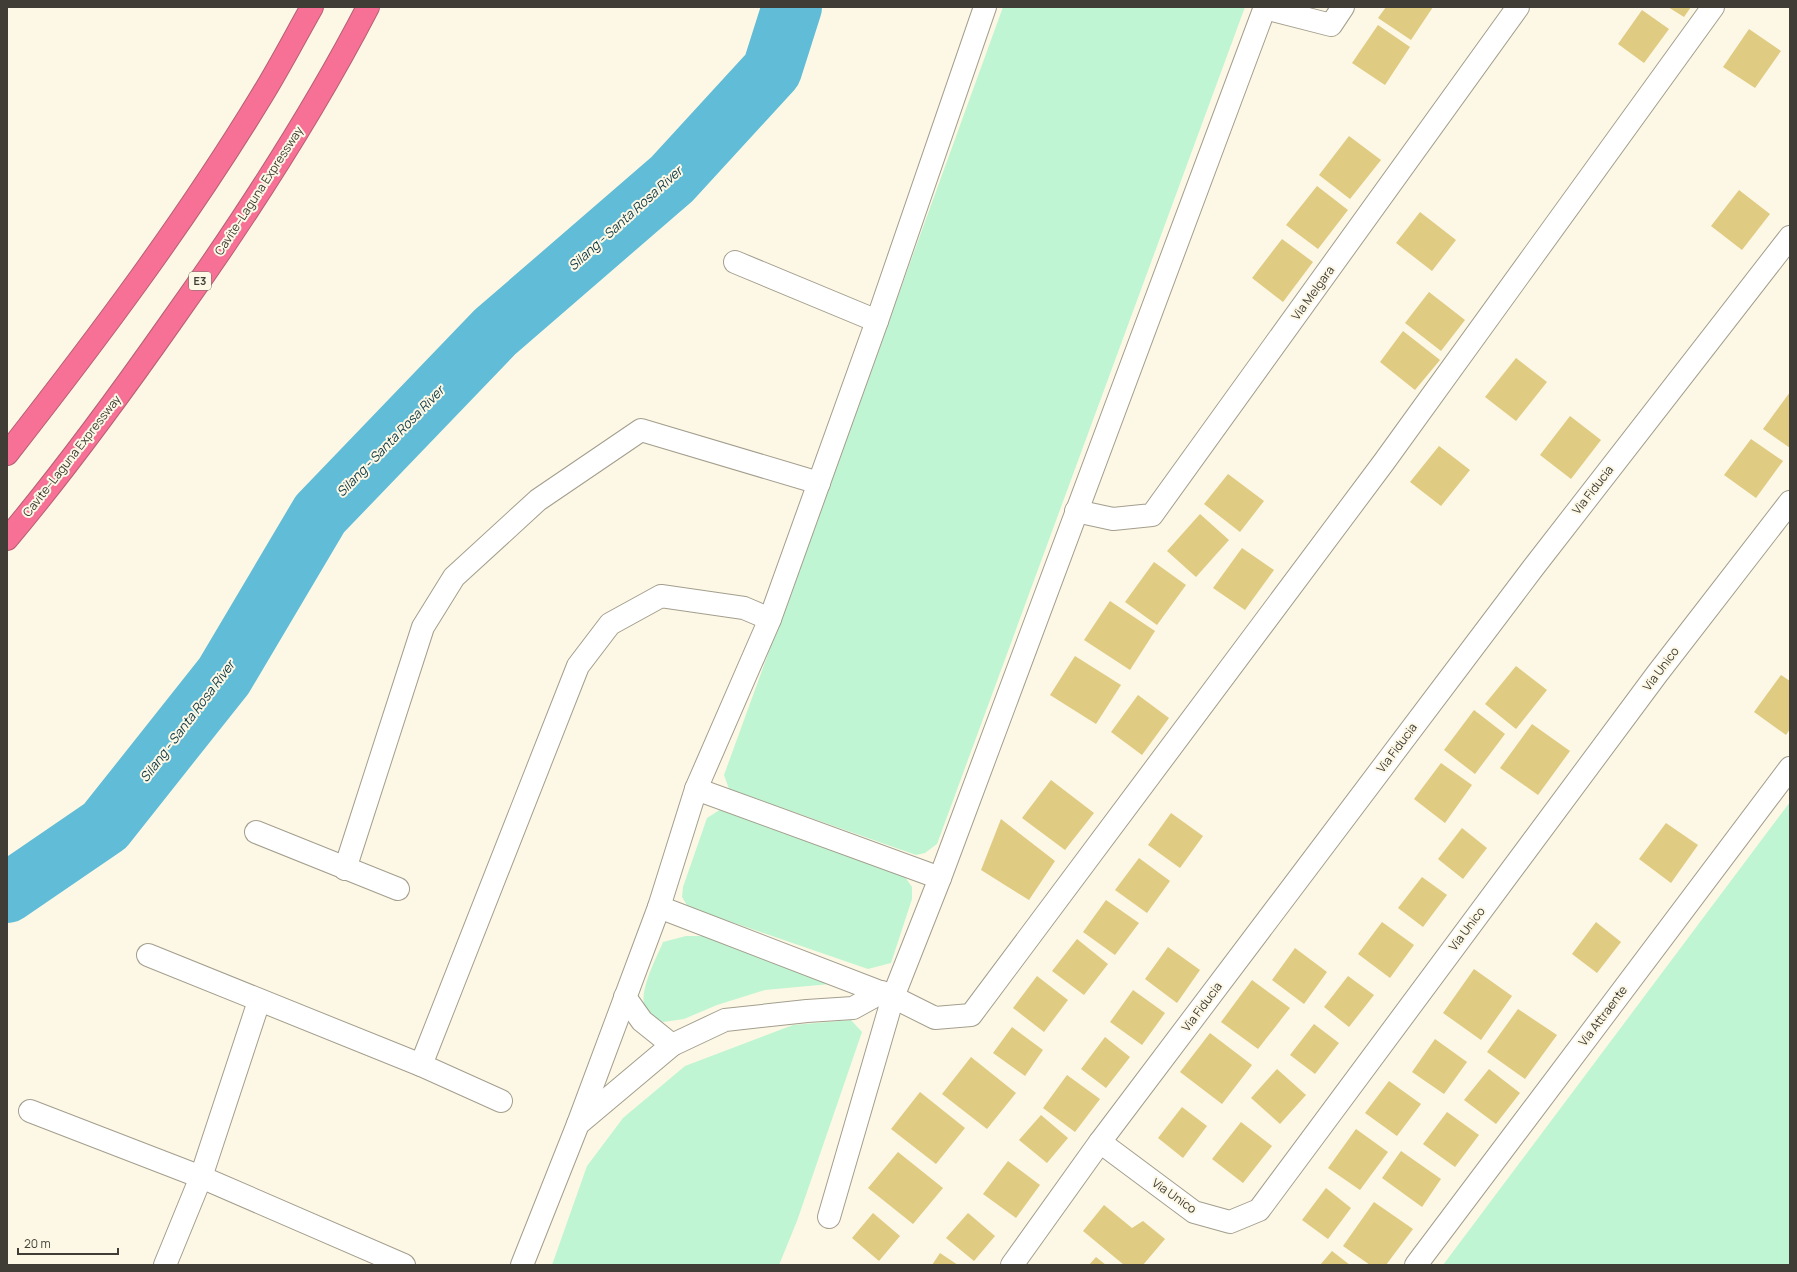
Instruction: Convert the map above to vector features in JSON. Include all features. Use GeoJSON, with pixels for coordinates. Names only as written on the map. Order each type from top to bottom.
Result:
{"type":"FeatureCollection","features":[{"type":"Feature","properties":{"kind":"highway"},"geometry":{"type":"LineString","coordinates":[[7,454],[85,355],[190,207],[262,96],[312,7]]}},
{"type":"Feature","properties":{"kind":"highway","name":"Cavite–Laguna Expressway"},"geometry":{"type":"LineString","coordinates":[[7,539],[119,396],[227,244],[298,132],[368,7]]}},
{"type":"Feature","properties":{"kind":"street"},"geometry":{"type":"LineString","coordinates":[[522,1265],[578,1124],[659,907],[696,789],[770,619],[877,321],[985,7]]}},
{"type":"Feature","properties":{"kind":"street"},"geometry":{"type":"LineString","coordinates":[[829,1217],[888,994],[940,878],[1265,7],[1331,25],[1343,7]]}},
{"type":"Feature","properties":{"kind":"street","name":"Via Melgara"},"geometry":{"type":"LineString","coordinates":[[1076,511],[1113,519],[1152,515],[1518,7]]}},
{"type":"Feature","properties":{"kind":"street"},"geometry":{"type":"LineString","coordinates":[[659,907],[888,994],[935,1018],[971,1016],[1384,462],[1713,7]]}},
{"type":"Feature","properties":{"kind":"street","name":"Via Fiducia"},"geometry":{"type":"LineString","coordinates":[[1012,1265],[1100,1142],[1533,568],[1790,238]]}},
{"type":"Feature","properties":{"kind":"street"},"geometry":{"type":"LineString","coordinates":[[734,262],[877,321]]}},
{"type":"Feature","properties":{"kind":"street"},"geometry":{"type":"LineString","coordinates":[[345,869],[423,627],[454,577],[538,500],[641,430],[819,483]]}},
{"type":"Feature","properties":{"kind":"street","name":"Via Unico"},"geometry":{"type":"LineString","coordinates":[[1100,1142],[1194,1212],[1230,1222],[1259,1210],[1657,674],[1790,502]]}},
{"type":"Feature","properties":{"kind":"street"},"geometry":{"type":"LineString","coordinates":[[421,1066],[578,666],[610,624],[661,596],[744,608],[770,619]]}},
{"type":"Feature","properties":{"kind":"street","name":"Via Attraente"},"geometry":{"type":"LineString","coordinates":[[1416,1265],[1790,768]]}},
{"type":"Feature","properties":{"kind":"street"},"geometry":{"type":"LineString","coordinates":[[696,789],[940,878]]}},
{"type":"Feature","properties":{"kind":"street"},"geometry":{"type":"LineString","coordinates":[[256,832],[398,889]]}},
{"type":"Feature","properties":{"kind":"street"},"geometry":{"type":"LineString","coordinates":[[148,956],[421,1066],[501,1100]]}},
{"type":"Feature","properties":{"kind":"street"},"geometry":{"type":"LineString","coordinates":[[578,1124],[672,1046],[725,1020],[807,1011],[853,1008],[888,994]]}},
{"type":"Feature","properties":{"kind":"street"},"geometry":{"type":"LineString","coordinates":[[625,997],[642,1021],[672,1046]]}},
{"type":"Feature","properties":{"kind":"street"},"geometry":{"type":"LineString","coordinates":[[165,1265],[201,1177],[259,1001]]}},
{"type":"Feature","properties":{"kind":"street"},"geometry":{"type":"LineString","coordinates":[[30,1110],[201,1177],[404,1265]]}},
{"type":"Feature","properties":{"kind":"green space"},"geometry":{"type":"Polygon","coordinates":[[[1003,7],[1245,7],[937,844],[925,853],[916,855],[729,789],[724,775],[1003,7]]]}},
{"type":"Feature","properties":{"kind":"green space"},"geometry":{"type":"Polygon","coordinates":[[[1790,802],[1790,1265],[1443,1265],[1790,802]]]}},
{"type":"Feature","properties":{"kind":"green space"},"geometry":{"type":"Polygon","coordinates":[[[721,809],[905,877],[912,887],[912,899],[891,963],[868,969],[688,907],[682,897],[683,887],[707,818],[721,809]]]}},
{"type":"Feature","properties":{"kind":"green space"},"geometry":{"type":"Polygon","coordinates":[[[686,936],[706,936],[841,983],[765,990],[717,1005],[684,1019],[663,1022],[647,1011],[644,1005],[645,987],[663,942],[686,936]]]}},
{"type":"Feature","properties":{"kind":"green space"},"geometry":{"type":"Polygon","coordinates":[[[851,1020],[862,1032],[797,1221],[779,1265],[552,1265],[587,1166],[623,1118],[685,1066],[793,1025],[851,1020]]]}},
{"type":"Feature","properties":{"kind":"building"},"geometry":{"type":"Polygon","coordinates":[[[1386,7],[1433,7],[1411,40],[1378,18],[1386,7]]]}},
{"type":"Feature","properties":{"kind":"building"},"geometry":{"type":"Polygon","coordinates":[[[1668,7],[1691,7],[1684,17],[1668,7]]]}},
{"type":"Feature","properties":{"kind":"building"},"geometry":{"type":"Polygon","coordinates":[[[1642,10],[1669,29],[1644,63],[1618,44],[1642,10]]]}},
{"type":"Feature","properties":{"kind":"building"},"geometry":{"type":"Polygon","coordinates":[[[1378,25],[1410,47],[1385,85],[1352,63],[1378,25]]]}},
{"type":"Feature","properties":{"kind":"building"},"geometry":{"type":"Polygon","coordinates":[[[1749,29],[1781,51],[1755,88],[1723,67],[1749,29]]]}},
{"type":"Feature","properties":{"kind":"building"},"geometry":{"type":"Polygon","coordinates":[[[1349,136],[1381,160],[1350,199],[1319,175],[1349,136]]]}},
{"type":"Feature","properties":{"kind":"building"},"geometry":{"type":"Polygon","coordinates":[[[1317,186],[1348,210],[1318,249],[1286,225],[1317,186]]]}},
{"type":"Feature","properties":{"kind":"building"},"geometry":{"type":"Polygon","coordinates":[[[1739,190],[1770,214],[1742,250],[1711,226],[1739,190]]]}},
{"type":"Feature","properties":{"kind":"building"},"geometry":{"type":"Polygon","coordinates":[[[1420,212],[1456,240],[1432,271],[1396,243],[1420,212]]]}},
{"type":"Feature","properties":{"kind":"building"},"geometry":{"type":"Polygon","coordinates":[[[1282,239],[1313,262],[1283,302],[1252,278],[1282,239]]]}},
{"type":"Feature","properties":{"kind":"building"},"geometry":{"type":"Polygon","coordinates":[[[1429,292],[1465,320],[1441,351],[1405,323],[1429,292]]]}},
{"type":"Feature","properties":{"kind":"building"},"geometry":{"type":"Polygon","coordinates":[[[1403,331],[1440,360],[1415,390],[1380,362],[1403,331]]]}},
{"type":"Feature","properties":{"kind":"building"},"geometry":{"type":"Polygon","coordinates":[[[1516,358],[1547,382],[1516,421],[1485,397],[1516,358]]]}},
{"type":"Feature","properties":{"kind":"building"},"geometry":{"type":"Polygon","coordinates":[[[1790,392],[1790,448],[1763,429],[1790,392]]]}},
{"type":"Feature","properties":{"kind":"building"},"geometry":{"type":"Polygon","coordinates":[[[1570,416],[1601,440],[1571,479],[1540,455],[1570,416]]]}},
{"type":"Feature","properties":{"kind":"building"},"geometry":{"type":"Polygon","coordinates":[[[1751,439],[1783,461],[1756,498],[1724,475],[1751,439]]]}},
{"type":"Feature","properties":{"kind":"building"},"geometry":{"type":"Polygon","coordinates":[[[1439,446],[1470,470],[1441,506],[1410,482],[1439,446]]]}},
{"type":"Feature","properties":{"kind":"building"},"geometry":{"type":"Polygon","coordinates":[[[1228,474],[1264,501],[1240,532],[1204,504],[1228,474]]]}},
{"type":"Feature","properties":{"kind":"building"},"geometry":{"type":"Polygon","coordinates":[[[1200,514],[1229,540],[1196,577],[1167,551],[1200,514]]]}},
{"type":"Feature","properties":{"kind":"building"},"geometry":{"type":"Polygon","coordinates":[[[1242,548],[1274,570],[1245,610],[1213,588],[1242,548]]]}},
{"type":"Feature","properties":{"kind":"building"},"geometry":{"type":"Polygon","coordinates":[[[1154,562],[1186,585],[1157,625],[1125,602],[1154,562]]]}},
{"type":"Feature","properties":{"kind":"building"},"geometry":{"type":"Polygon","coordinates":[[[1110,601],[1155,631],[1130,670],[1084,640],[1110,601]]]}},
{"type":"Feature","properties":{"kind":"building"},"geometry":{"type":"Polygon","coordinates":[[[1075,656],[1121,685],[1096,724],[1050,695],[1075,656]]]}},
{"type":"Feature","properties":{"kind":"building"},"geometry":{"type":"Polygon","coordinates":[[[1516,666],[1547,690],[1516,729],[1485,704],[1516,666]]]}},
{"type":"Feature","properties":{"kind":"building"},"geometry":{"type":"Polygon","coordinates":[[[1781,675],[1790,681],[1790,729],[1786,735],[1754,712],[1781,675]]]}},
{"type":"Feature","properties":{"kind":"building"},"geometry":{"type":"Polygon","coordinates":[[[1138,695],[1169,718],[1142,755],[1111,732],[1138,695]]]}},
{"type":"Feature","properties":{"kind":"building"},"geometry":{"type":"Polygon","coordinates":[[[1474,710],[1505,734],[1475,774],[1444,750],[1474,710]]]}},
{"type":"Feature","properties":{"kind":"building"},"geometry":{"type":"Polygon","coordinates":[[[1532,724],[1570,751],[1538,795],[1500,768],[1532,724]]]}},
{"type":"Feature","properties":{"kind":"building"},"geometry":{"type":"Polygon","coordinates":[[[1441,763],[1472,785],[1445,823],[1414,799],[1441,763]]]}},
{"type":"Feature","properties":{"kind":"building"},"geometry":{"type":"Polygon","coordinates":[[[1051,780],[1094,813],[1065,850],[1022,818],[1051,780]]]}},
{"type":"Feature","properties":{"kind":"building"},"geometry":{"type":"Polygon","coordinates":[[[1171,813],[1203,836],[1180,868],[1148,845],[1171,813]]]}},
{"type":"Feature","properties":{"kind":"building"},"geometry":{"type":"Polygon","coordinates":[[[1001,819],[1055,861],[1029,900],[981,870],[1001,819]]]}},
{"type":"Feature","properties":{"kind":"building"},"geometry":{"type":"Polygon","coordinates":[[[1666,823],[1698,845],[1671,883],[1639,859],[1666,823]]]}},
{"type":"Feature","properties":{"kind":"building"},"geometry":{"type":"Polygon","coordinates":[[[1462,828],[1487,848],[1463,879],[1438,859],[1462,828]]]}},
{"type":"Feature","properties":{"kind":"building"},"geometry":{"type":"Polygon","coordinates":[[[1139,858],[1170,881],[1147,913],[1115,890],[1139,858]]]}},
{"type":"Feature","properties":{"kind":"building"},"geometry":{"type":"Polygon","coordinates":[[[1422,877],[1447,895],[1423,927],[1398,908],[1422,877]]]}},
{"type":"Feature","properties":{"kind":"building"},"geometry":{"type":"Polygon","coordinates":[[[1106,900],[1139,923],[1115,955],[1083,932],[1106,900]]]}},
{"type":"Feature","properties":{"kind":"building"},"geometry":{"type":"Polygon","coordinates":[[[1382,922],[1414,945],[1390,978],[1358,954],[1382,922]]]}},
{"type":"Feature","properties":{"kind":"building"},"geometry":{"type":"Polygon","coordinates":[[[1596,922],[1621,942],[1597,973],[1572,954],[1596,922]]]}},
{"type":"Feature","properties":{"kind":"building"},"geometry":{"type":"Polygon","coordinates":[[[1077,939],[1108,964],[1084,995],[1052,971],[1077,939]]]}},
{"type":"Feature","properties":{"kind":"building"},"geometry":{"type":"Polygon","coordinates":[[[1168,947],[1200,970],[1177,1003],[1145,979],[1168,947]]]}},
{"type":"Feature","properties":{"kind":"building"},"geometry":{"type":"Polygon","coordinates":[[[1295,948],[1327,972],[1304,1004],[1272,980],[1295,948]]]}},
{"type":"Feature","properties":{"kind":"building"},"geometry":{"type":"Polygon","coordinates":[[[1474,969],[1512,996],[1481,1040],[1443,1013],[1474,969]]]}},
{"type":"Feature","properties":{"kind":"building"},"geometry":{"type":"Polygon","coordinates":[[[1037,976],[1068,1000],[1044,1032],[1013,1008],[1037,976]]]}},
{"type":"Feature","properties":{"kind":"building"},"geometry":{"type":"Polygon","coordinates":[[[1348,976],[1374,995],[1349,1027],[1324,1007],[1348,976]]]}},
{"type":"Feature","properties":{"kind":"building"},"geometry":{"type":"Polygon","coordinates":[[[1252,980],[1290,1008],[1258,1049],[1221,1022],[1252,980]]]}},
{"type":"Feature","properties":{"kind":"building"},"geometry":{"type":"Polygon","coordinates":[[[1133,990],[1165,1013],[1142,1045],[1110,1022],[1133,990]]]}},
{"type":"Feature","properties":{"kind":"building"},"geometry":{"type":"Polygon","coordinates":[[[1518,1009],[1557,1035],[1525,1079],[1487,1052],[1518,1009]]]}},
{"type":"Feature","properties":{"kind":"building"},"geometry":{"type":"Polygon","coordinates":[[[1314,1024],[1339,1043],[1315,1074],[1290,1055],[1314,1024]]]}},
{"type":"Feature","properties":{"kind":"building"},"geometry":{"type":"Polygon","coordinates":[[[1012,1027],[1043,1050],[1025,1076],[993,1053],[1012,1027]]]}},
{"type":"Feature","properties":{"kind":"building"},"geometry":{"type":"Polygon","coordinates":[[[1210,1033],[1252,1065],[1222,1104],[1180,1072],[1210,1033]]]}},
{"type":"Feature","properties":{"kind":"building"},"geometry":{"type":"Polygon","coordinates":[[[1105,1037],[1130,1057],[1106,1088],[1081,1069],[1105,1037]]]}},
{"type":"Feature","properties":{"kind":"building"},"geometry":{"type":"Polygon","coordinates":[[[1435,1039],[1467,1062],[1444,1094],[1412,1072],[1435,1039]]]}},
{"type":"Feature","properties":{"kind":"building"},"geometry":{"type":"Polygon","coordinates":[[[971,1057],[1016,1093],[987,1129],[942,1094],[971,1057]]]}},
{"type":"Feature","properties":{"kind":"building"},"geometry":{"type":"Polygon","coordinates":[[[1277,1069],[1306,1095],[1280,1124],[1251,1098],[1277,1069]]]}},
{"type":"Feature","properties":{"kind":"building"},"geometry":{"type":"Polygon","coordinates":[[[1489,1069],[1520,1093],[1496,1124],[1464,1100],[1489,1069]]]}},
{"type":"Feature","properties":{"kind":"building"},"geometry":{"type":"Polygon","coordinates":[[[1067,1075],[1100,1099],[1075,1132],[1043,1108],[1067,1075]]]}},
{"type":"Feature","properties":{"kind":"building"},"geometry":{"type":"Polygon","coordinates":[[[1389,1081],[1421,1104],[1397,1136],[1365,1113],[1389,1081]]]}},
{"type":"Feature","properties":{"kind":"building"},"geometry":{"type":"Polygon","coordinates":[[[920,1092],[965,1128],[936,1164],[891,1129],[920,1092]]]}},
{"type":"Feature","properties":{"kind":"building"},"geometry":{"type":"Polygon","coordinates":[[[1182,1107],[1207,1126],[1183,1158],[1158,1138],[1182,1107]]]}},
{"type":"Feature","properties":{"kind":"building"},"geometry":{"type":"Polygon","coordinates":[[[1447,1112],[1479,1135],[1455,1167],[1423,1144],[1447,1112]]]}},
{"type":"Feature","properties":{"kind":"building"},"geometry":{"type":"Polygon","coordinates":[[[1041,1115],[1068,1138],[1047,1163],[1019,1140],[1041,1115]]]}},
{"type":"Feature","properties":{"kind":"building"},"geometry":{"type":"Polygon","coordinates":[[[1241,1122],[1272,1146],[1243,1183],[1212,1159],[1241,1122]]]}},
{"type":"Feature","properties":{"kind":"building"},"geometry":{"type":"Polygon","coordinates":[[[1356,1129],[1388,1152],[1360,1190],[1328,1168],[1356,1129]]]}},
{"type":"Feature","properties":{"kind":"building"},"geometry":{"type":"Polygon","coordinates":[[[1401,1151],[1441,1179],[1422,1207],[1382,1178],[1401,1151]]]}},
{"type":"Feature","properties":{"kind":"building"},"geometry":{"type":"Polygon","coordinates":[[[898,1152],[943,1188],[913,1224],[868,1188],[898,1152]]]}},
{"type":"Feature","properties":{"kind":"building"},"geometry":{"type":"Polygon","coordinates":[[[1008,1161],[1040,1185],[1016,1218],[983,1194],[1008,1161]]]}},
{"type":"Feature","properties":{"kind":"building"},"geometry":{"type":"Polygon","coordinates":[[[1326,1188],[1351,1208],[1328,1239],[1302,1220],[1326,1188]]]}},
{"type":"Feature","properties":{"kind":"building"},"geometry":{"type":"Polygon","coordinates":[[[1374,1202],[1413,1229],[1386,1265],[1370,1265],[1343,1246],[1374,1202]]]}},
{"type":"Feature","properties":{"kind":"building"},"geometry":{"type":"Polygon","coordinates":[[[1104,1205],[1132,1228],[1143,1221],[1165,1239],[1143,1265],[1124,1265],[1083,1231],[1104,1205]]]}},
{"type":"Feature","properties":{"kind":"building"},"geometry":{"type":"Polygon","coordinates":[[[873,1213],[900,1236],[879,1261],[852,1238],[873,1213]]]}},
{"type":"Feature","properties":{"kind":"building"},"geometry":{"type":"Polygon","coordinates":[[[968,1213],[995,1236],[974,1261],[946,1238],[968,1213]]]}},
{"type":"Feature","properties":{"kind":"building"},"geometry":{"type":"Polygon","coordinates":[[[1332,1251],[1350,1265],[1320,1265],[1332,1251]]]}},
{"type":"Feature","properties":{"kind":"building"},"geometry":{"type":"Polygon","coordinates":[[[940,1253],[958,1265],[932,1265],[940,1253]]]}},
{"type":"Feature","properties":{"kind":"building"},"geometry":{"type":"Polygon","coordinates":[[[1096,1257],[1106,1265],[1089,1265],[1096,1257]]]}},
{"type":"Feature","properties":{"kind":"waterway","name":"Silang - Santa Rosa River"},"geometry":{"type":"LineString","coordinates":[[7,893],[105,826],[224,676],[320,514],[495,332],[672,179],[772,70],[792,7]]}}]}
